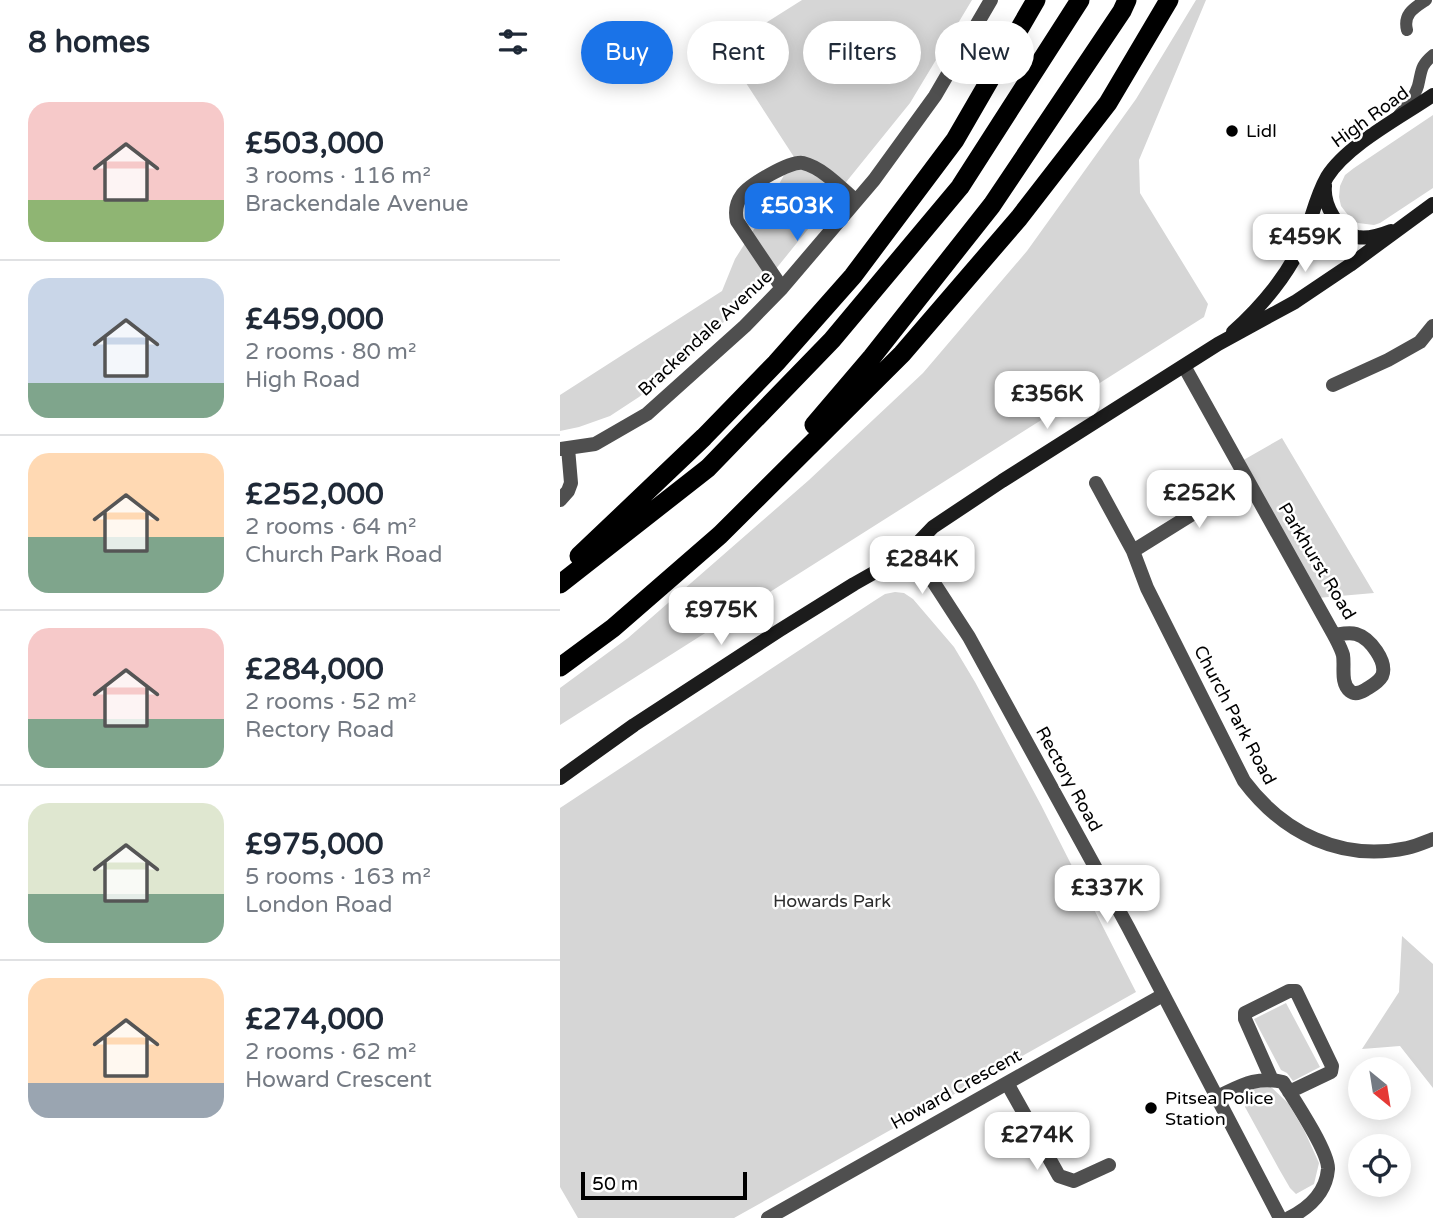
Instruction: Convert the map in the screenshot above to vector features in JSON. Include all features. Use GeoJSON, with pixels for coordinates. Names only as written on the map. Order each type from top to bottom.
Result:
{"type":"FeatureCollection","features":[{"type":"Feature","properties":{"kind":"highway"},"geometry":{"type":"LineString","coordinates":[[560,573],[704,437],[776,363],[853,276],[955,140],[1036,0]]}},
{"type":"Feature","properties":{"kind":"highway"},"geometry":{"type":"LineString","coordinates":[[560,584],[708,468],[832,340],[960,187],[1080,0]]}},
{"type":"Feature","properties":{"kind":"highway"},"geometry":{"type":"LineString","coordinates":[[560,667],[613,628],[720,535],[902,354],[1019,218],[1108,103],[1169,0]]}},
{"type":"Feature","properties":{"kind":"highway"},"geometry":{"type":"LineString","coordinates":[[720,535],[872,357],[992,205],[1124,6]]}},
{"type":"Feature","properties":{"kind":"main road","name":"High Road"},"geometry":{"type":"LineString","coordinates":[[1218,344],[1252,313],[1289,267],[1303,241],[1326,178],[1335,166],[1351,149],[1433,95]]}},
{"type":"Feature","properties":{"kind":"main road"},"geometry":{"type":"LineString","coordinates":[[1326,178],[1324,196],[1336,219],[1350,233],[1358,237],[1379,235],[1405,223]]}},
{"type":"Feature","properties":{"kind":"main road","name":"High Road"},"geometry":{"type":"LineString","coordinates":[[560,778],[634,725],[780,630],[907,554],[933,527],[956,510],[1218,344],[1296,302],[1433,204]]}},
{"type":"Feature","properties":{"kind":"street","name":"Brackendale Avenue"},"geometry":{"type":"LineString","coordinates":[[564,449],[595,444],[647,414],[745,326],[782,288],[874,180],[935,96],[991,0]]}},
{"type":"Feature","properties":{"kind":"street"},"geometry":{"type":"LineString","coordinates":[[782,288],[737,221],[740,196],[747,189],[794,162],[820,171],[856,201]]}},
{"type":"Feature","properties":{"kind":"street"},"geometry":{"type":"LineString","coordinates":[[1333,385],[1420,342],[1433,326]]}},
{"type":"Feature","properties":{"kind":"street","name":"Parkhurst Road"},"geometry":{"type":"LineString","coordinates":[[1184,366],[1334,635],[1343,654],[1344,681],[1349,690],[1360,693],[1378,682],[1384,668],[1371,644],[1356,634],[1334,635]]}},
{"type":"Feature","properties":{"kind":"street"},"geometry":{"type":"LineString","coordinates":[[560,500],[571,483],[564,449]]}},
{"type":"Feature","properties":{"kind":"street"},"geometry":{"type":"LineString","coordinates":[[1133,551],[1247,480]]}},
{"type":"Feature","properties":{"kind":"street","name":"Church Park Road"},"geometry":{"type":"LineString","coordinates":[[1096,483],[1133,551],[1147,588],[1244,781],[1258,799],[1288,826],[1330,845],[1381,851],[1408,848],[1433,839]]}},
{"type":"Feature","properties":{"kind":"street","name":"Rectory Road"},"geometry":{"type":"LineString","coordinates":[[907,554],[926,572],[969,637],[1280,1218]]}},
{"type":"Feature","properties":{"kind":"street"},"geometry":{"type":"LineString","coordinates":[[1272,1080],[1245,1019],[1245,1013],[1289,991],[1296,991],[1332,1066],[1332,1072],[1289,1092]]}},
{"type":"Feature","properties":{"kind":"street","name":"Howard Crescent"},"geometry":{"type":"LineString","coordinates":[[768,1218],[1163,995]]}},
{"type":"Feature","properties":{"kind":"street"},"geometry":{"type":"LineString","coordinates":[[1217,1097],[1252,1081],[1272,1080],[1283,1082],[1303,1112],[1328,1167],[1324,1185],[1314,1203],[1289,1218]]}},
{"type":"Feature","properties":{"kind":"street"},"geometry":{"type":"LineString","coordinates":[[1007,1083],[1059,1176],[1074,1181],[1109,1165]]}},
{"type":"Feature","properties":{"kind":"lane"},"geometry":{"type":"LineString","coordinates":[[1407,30],[1405,22],[1408,14],[1426,0]]}},
{"type":"Feature","properties":{"kind":"lane"},"geometry":{"type":"LineString","coordinates":[[1382,129],[1412,99],[1423,65],[1433,55]]}},
{"type":"Feature","properties":{"kind":"green space"},"geometry":{"type":"Polygon","coordinates":[[[802,0],[972,0],[959,21],[935,21],[935,61],[910,103],[775,270],[699,347],[639,397],[610,416],[560,431],[560,395],[722,291],[735,259],[794,157],[747,84],[789,84],[789,21],[769,21],[802,0]]]}},
{"type":"Feature","properties":{"kind":"green space"},"geometry":{"type":"Polygon","coordinates":[[[1196,0],[1206,0],[1139,160],[1140,193],[1208,304],[1204,317],[560,725],[560,688],[628,638],[809,480],[923,373],[1027,251],[1136,99],[1196,0]]]}},
{"type":"Feature","properties":{"kind":"green space"},"geometry":{"type":"Polygon","coordinates":[[[1433,115],[1433,188],[1380,223],[1358,223],[1351,219],[1341,206],[1339,197],[1345,175],[1433,115]]]}},
{"type":"Feature","properties":{"kind":"green space"},"geometry":{"type":"Polygon","coordinates":[[[1282,438],[1374,593],[1317,598],[1240,462],[1282,438]]]}},
{"type":"Feature","properties":{"kind":"green space","name":"Howards Park"},"geometry":{"type":"Polygon","coordinates":[[[904,593],[913,599],[954,647],[1041,805],[1136,992],[734,1218],[578,1218],[560,1187],[560,808],[874,601],[885,594],[904,593]]]}},
{"type":"Feature","properties":{"kind":"green space"},"geometry":{"type":"Polygon","coordinates":[[[1402,936],[1433,964],[1433,1088],[1400,1046],[1362,1049],[1399,992],[1402,936]]]}},
{"type":"Feature","properties":{"kind":"green space"},"geometry":{"type":"Polygon","coordinates":[[[1286,1003],[1320,1067],[1293,1081],[1281,1070],[1254,1019],[1286,1003]]]}},
{"type":"Feature","properties":{"kind":"green space"},"geometry":{"type":"Polygon","coordinates":[[[1251,1086],[1270,1086],[1288,1103],[1319,1163],[1314,1184],[1296,1194],[1290,1188],[1245,1107],[1251,1086]]]}},
{"type":"Feature","properties":{"kind":"place","name":"Lidl"},"geometry":{"type":"Point","coordinates":[1232,131]}},
{"type":"Feature","properties":{"kind":"place","name":"Pitsea Police Station"},"geometry":{"type":"Point","coordinates":[1151,1108]}}]}
